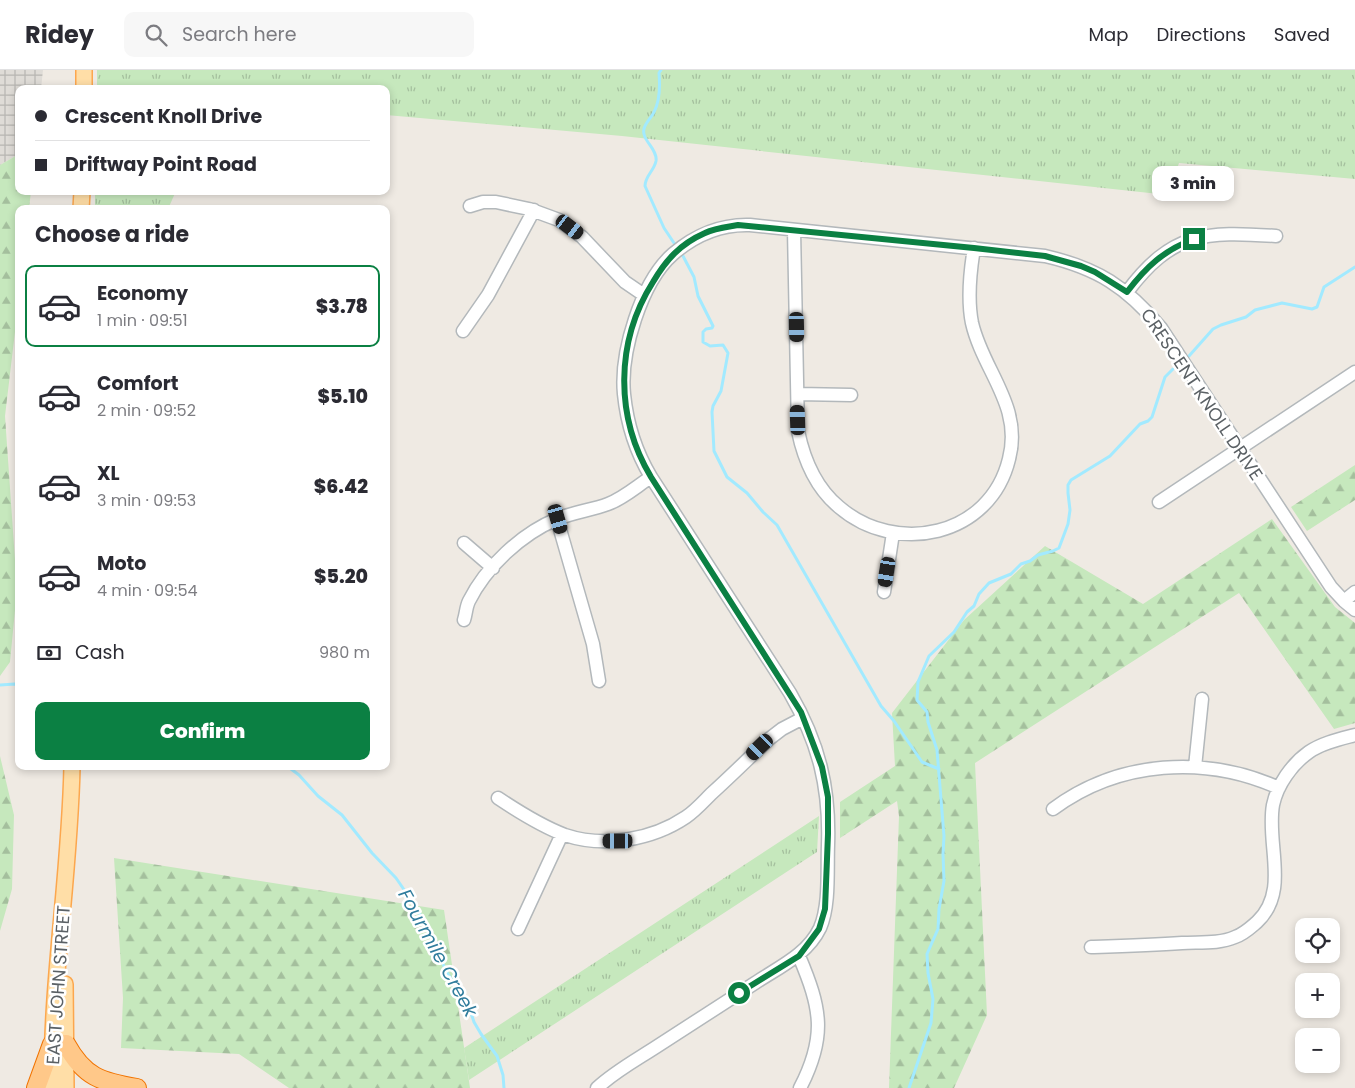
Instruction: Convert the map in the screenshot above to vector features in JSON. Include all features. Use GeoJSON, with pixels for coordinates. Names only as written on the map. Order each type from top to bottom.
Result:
{"type":"FeatureCollection","features":[{"type":"Feature","properties":{"kind":"highway"},"geometry":{"type":"LineString","coordinates":[[36,1088],[59,1044],[82,1068],[95,1078],[108,1083],[137,1088]]}},
{"type":"Feature","properties":{"kind":"main road"},"geometry":{"type":"LineString","coordinates":[[84,70],[84,85]]}},
{"type":"Feature","properties":{"kind":"main road","name":"EAST JOHN STREET"},"geometry":{"type":"LineString","coordinates":[[52,1088],[59,1044],[72,770]]}},
{"type":"Feature","properties":{"kind":"main road","name":"EAST JOHN STREET"},"geometry":{"type":"LineString","coordinates":[[59,1044],[66,1088]]}},
{"type":"Feature","properties":{"kind":"street"},"geometry":{"type":"LineString","coordinates":[[470,206],[483,202],[496,202],[534,210],[559,220],[582,236],[625,282],[644,295]]}},
{"type":"Feature","properties":{"kind":"street"},"geometry":{"type":"LineString","coordinates":[[463,331],[488,295],[534,210]]}},
{"type":"Feature","properties":{"kind":"street","name":"CRESCENT KNOLL DRIVE"},"geometry":{"type":"LineString","coordinates":[[597,1088],[604,1081],[651,1050],[799,956],[815,937],[823,920],[825,909],[828,797],[822,767],[804,718],[790,693],[651,477],[633,439],[628,420],[624,393],[625,360],[629,337],[644,295],[672,254],[704,233],[738,225],[794,230],[1045,256],[1067,261],[1095,272],[1127,292],[1161,328],[1331,587],[1344,602],[1355,610]]}},
{"type":"Feature","properties":{"kind":"street"},"geometry":{"type":"LineString","coordinates":[[794,230],[798,431],[808,464],[816,481],[838,506],[849,515],[872,527],[908,535],[944,530],[963,522],[989,500],[1009,462],[1012,441],[1010,416],[1000,387],[979,346],[972,323],[969,301],[974,248]]}},
{"type":"Feature","properties":{"kind":"street"},"geometry":{"type":"LineString","coordinates":[[1127,292],[1150,264],[1161,255],[1181,244],[1208,236],[1227,234],[1276,236]]}},
{"type":"Feature","properties":{"kind":"street"},"geometry":{"type":"LineString","coordinates":[[1159,502],[1355,372]]}},
{"type":"Feature","properties":{"kind":"street"},"geometry":{"type":"LineString","coordinates":[[798,394],[851,395]]}},
{"type":"Feature","properties":{"kind":"street"},"geometry":{"type":"LineString","coordinates":[[464,620],[468,603],[492,568],[501,557],[529,535],[540,527],[558,519],[614,501],[651,477]]}},
{"type":"Feature","properties":{"kind":"street"},"geometry":{"type":"LineString","coordinates":[[558,519],[593,644],[599,681]]}},
{"type":"Feature","properties":{"kind":"street"},"geometry":{"type":"LineString","coordinates":[[884,592],[893,533]]}},
{"type":"Feature","properties":{"kind":"street"},"geometry":{"type":"LineString","coordinates":[[464,543],[492,568]]}},
{"type":"Feature","properties":{"kind":"street"},"geometry":{"type":"LineString","coordinates":[[1344,602],[1355,592]]}},
{"type":"Feature","properties":{"kind":"street"},"geometry":{"type":"LineString","coordinates":[[1195,767],[1202,699]]}},
{"type":"Feature","properties":{"kind":"street"},"geometry":{"type":"LineString","coordinates":[[498,798],[520,813],[562,834],[578,838],[618,841],[640,837],[668,827],[694,811],[769,739],[782,729],[804,718]]}},
{"type":"Feature","properties":{"kind":"street"},"geometry":{"type":"LineString","coordinates":[[1091,947],[1224,941],[1246,931],[1261,918],[1274,890],[1272,824],[1273,807],[1279,788],[1294,766],[1310,752],[1355,735]]}},
{"type":"Feature","properties":{"kind":"street"},"geometry":{"type":"LineString","coordinates":[[1053,809],[1078,792],[1124,774],[1162,767],[1216,768],[1246,775],[1279,788]]}},
{"type":"Feature","properties":{"kind":"street"},"geometry":{"type":"LineString","coordinates":[[518,929],[562,834]]}},
{"type":"Feature","properties":{"kind":"street"},"geometry":{"type":"LineString","coordinates":[[799,956],[815,999],[818,1023],[815,1050],[800,1088]]}},
{"type":"Feature","properties":{"kind":"shaded area"},"geometry":{"type":"Polygon","coordinates":[[[0,70],[43,70],[41,85],[15,85],[15,156],[0,165],[0,70]]]}},
{"type":"Feature","properties":{"kind":"green space"},"geometry":{"type":"Polygon","coordinates":[[[97,70],[1355,70],[1355,179],[1179,163],[1168,195],[622,136],[390,115],[390,85],[97,85],[97,70]]]}},
{"type":"Feature","properties":{"kind":"green space"},"geometry":{"type":"Polygon","coordinates":[[[15,156],[15,195],[31,195],[29,205],[15,205],[15,332],[5,416],[15,560],[15,610],[10,662],[0,676],[0,165],[15,156]]]}},
{"type":"Feature","properties":{"kind":"green space"},"geometry":{"type":"Polygon","coordinates":[[[95,195],[174,195],[170,205],[95,205],[95,195]]]}},
{"type":"Feature","properties":{"kind":"green space"},"geometry":{"type":"Polygon","coordinates":[[[1355,465],[1355,500],[1307,531],[1291,507],[1355,465]]]}},
{"type":"Feature","properties":{"kind":"green space"},"geometry":{"type":"Polygon","coordinates":[[[1272,519],[1335,607],[1355,623],[1355,723],[1334,729],[1239,593],[975,763],[987,1015],[954,1088],[889,1088],[899,816],[897,801],[840,838],[840,802],[895,766],[892,713],[964,620],[1045,546],[1143,604],[1272,519]]]}},
{"type":"Feature","properties":{"kind":"green space"},"geometry":{"type":"Polygon","coordinates":[[[0,756],[14,815],[12,889],[0,931],[0,756]]]}},
{"type":"Feature","properties":{"kind":"green space"},"geometry":{"type":"Polygon","coordinates":[[[819,816],[817,852],[469,1080],[464,1048],[819,816]]]}},
{"type":"Feature","properties":{"kind":"green space"},"geometry":{"type":"Polygon","coordinates":[[[114,858],[444,910],[470,1088],[289,1088],[239,1054],[121,1048],[123,998],[114,858]]]}},
{"type":"Feature","properties":{"kind":"waterway"},"geometry":{"type":"LineString","coordinates":[[661,70],[659,73],[656,108],[644,129],[645,137],[655,152],[656,157],[655,165],[646,179],[645,186],[664,228],[674,243]]}},
{"type":"Feature","properties":{"kind":"waterway"},"geometry":{"type":"LineString","coordinates":[[683,256],[694,277],[698,296],[713,326],[703,332],[703,342],[710,346],[723,345],[728,353],[721,391],[712,412],[714,451],[727,477],[747,493],[777,525],[881,706],[894,721],[922,762],[939,769]]}},
{"type":"Feature","properties":{"kind":"waterway"},"geometry":{"type":"LineString","coordinates":[[1189,356],[1213,329],[1246,317],[1255,310],[1282,303],[1312,309],[1317,307],[1324,287],[1355,267]]}},
{"type":"Feature","properties":{"kind":"waterway"},"geometry":{"type":"LineString","coordinates":[[909,1088],[931,1023],[933,999],[928,973],[927,954],[938,929],[944,881],[944,836],[937,750],[928,722],[927,712],[917,700],[918,682],[929,656],[954,632],[967,612],[974,606],[979,594],[989,583],[1011,574],[1021,564],[1030,561],[1038,555],[1059,548],[1068,524],[1070,510],[1068,485],[1071,480],[1110,456],[1140,424],[1152,417],[1165,377],[1173,369]]}},
{"type":"Feature","properties":{"kind":"waterway","name":"Fourmile Creek"},"geometry":{"type":"LineString","coordinates":[[0,685],[15,684]]}},
{"type":"Feature","properties":{"kind":"waterway","name":"Fourmile Creek"},"geometry":{"type":"LineString","coordinates":[[292,770],[318,796],[342,815],[372,853],[396,878],[416,907],[431,935],[446,971],[469,1007],[474,1022],[481,1034],[497,1056],[503,1075],[504,1088]]}},
{"type":"Feature","properties":{"kind":"route"},"geometry":{"type":"LineString","coordinates":[[739,993],[799,956],[815,937],[819,929],[825,909],[828,797],[817,750],[801,712],[651,477],[633,439],[626,412],[623,378],[629,337],[644,295],[672,254],[704,233],[738,225],[1045,256],[1067,261],[1095,272],[1127,292],[1141,273],[1161,255],[1194,239]]}}]}
